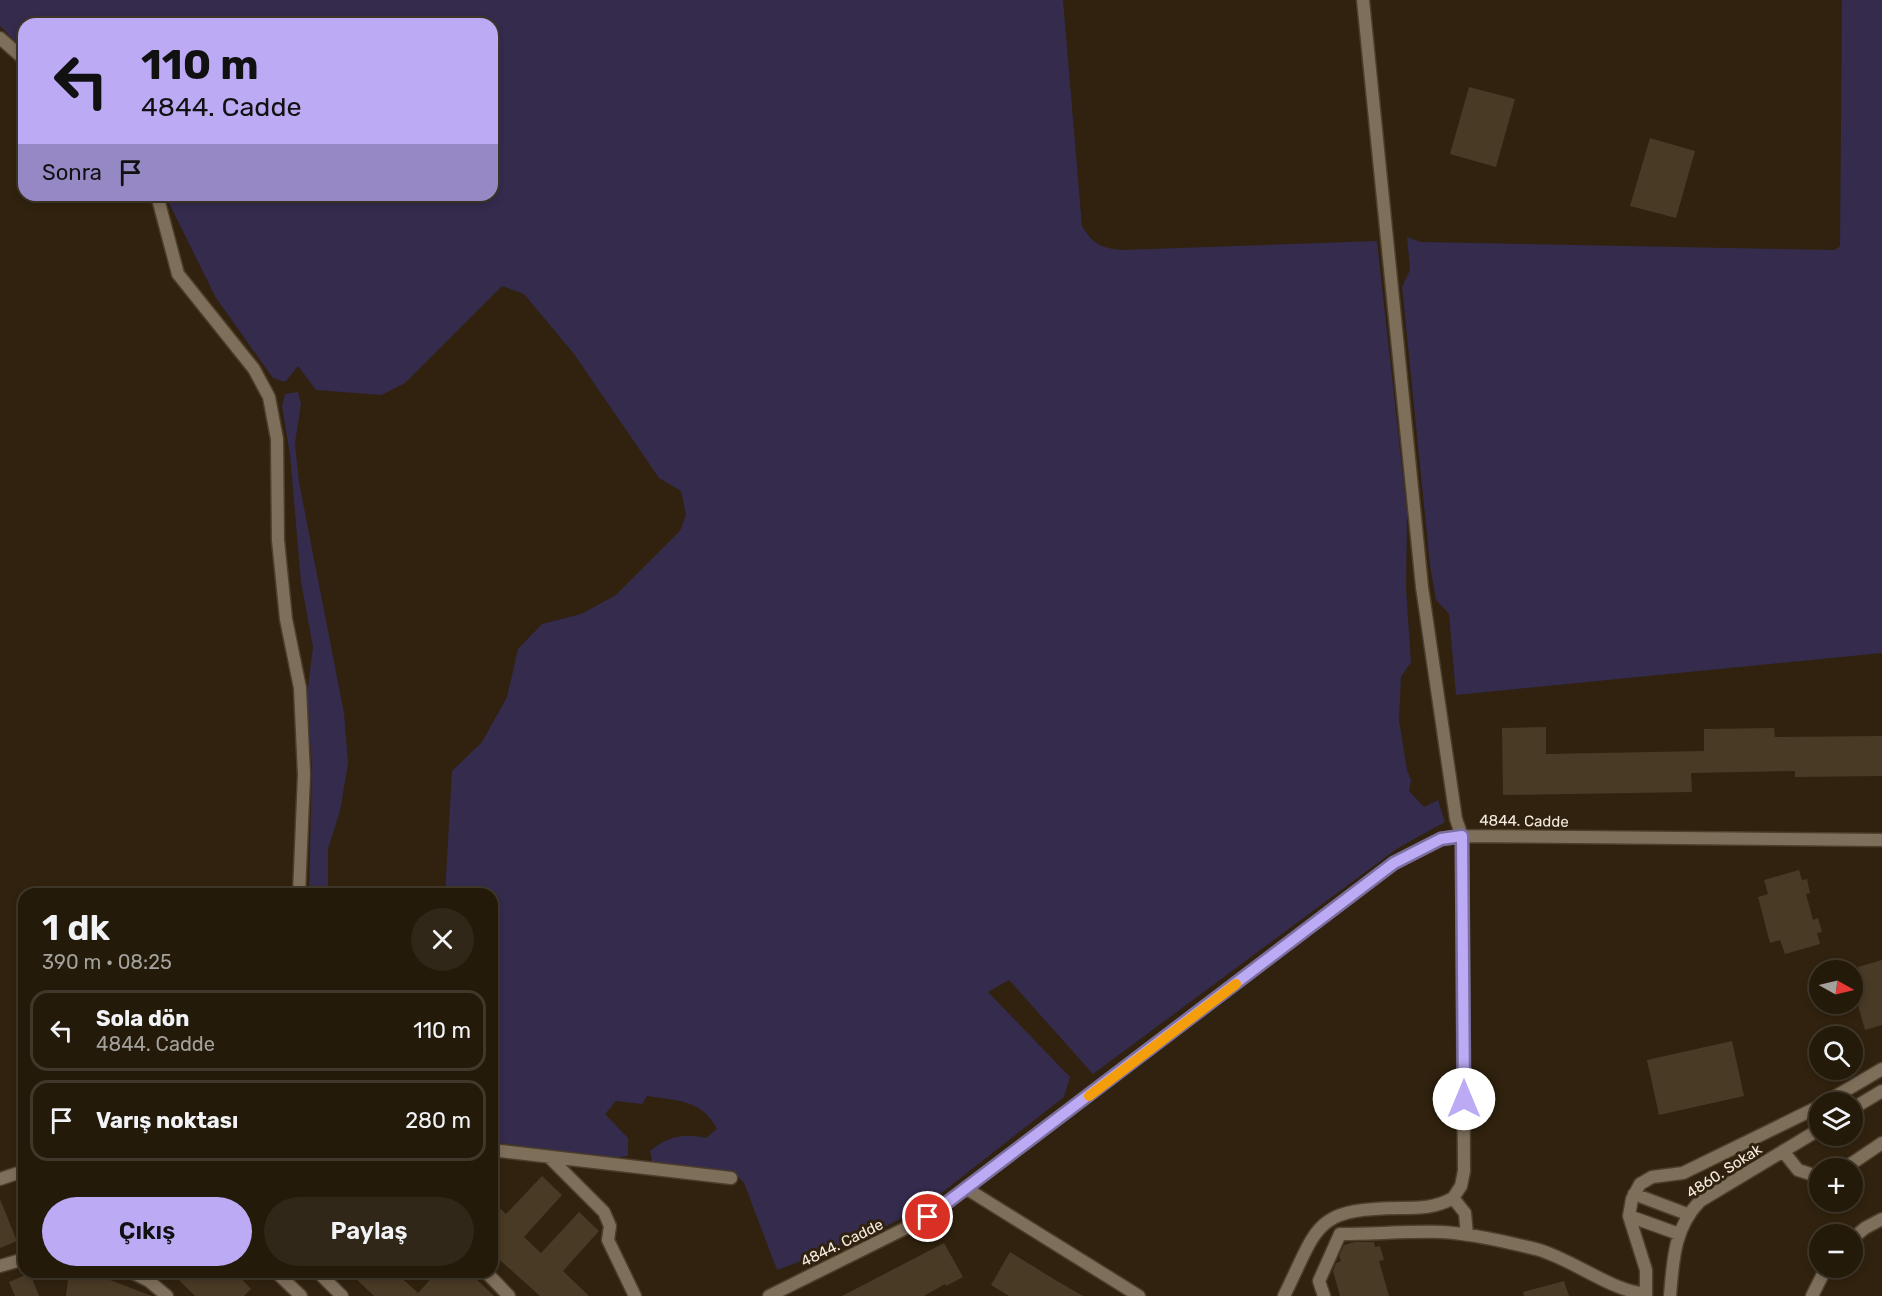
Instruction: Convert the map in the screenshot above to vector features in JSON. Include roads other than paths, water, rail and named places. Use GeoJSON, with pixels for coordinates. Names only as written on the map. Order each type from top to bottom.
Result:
{"type":"FeatureCollection","features":[{"type":"Feature","properties":{"kind":"street"},"geometry":{"type":"LineString","coordinates":[[1284,1296],[1315,1233],[1326,1220],[1346,1211],[1362,1208],[1426,1208],[1443,1204],[1454,1198],[1461,1186],[1464,1171],[1462,836],[1456,819],[1422,587],[1363,0]]}},
{"type":"Feature","properties":{"kind":"street"},"geometry":{"type":"LineString","coordinates":[[0,38],[18,54]]}},
{"type":"Feature","properties":{"kind":"street"},"geometry":{"type":"LineString","coordinates":[[160,201],[178,274],[254,369],[271,408],[277,439],[278,540],[286,619],[300,688],[304,775],[299,888]]}},
{"type":"Feature","properties":{"kind":"street","name":"4844. Cadde"},"geometry":{"type":"LineString","coordinates":[[769,1296],[928,1217],[968,1189],[1394,863],[1441,839],[1462,836],[1882,840]]}},
{"type":"Feature","properties":{"kind":"street"},"geometry":{"type":"LineString","coordinates":[[1843,1092],[1882,1069]]}},
{"type":"Feature","properties":{"kind":"street"},"geometry":{"type":"LineString","coordinates":[[1863,1102],[1882,1091]]}},
{"type":"Feature","properties":{"kind":"street"},"geometry":{"type":"LineString","coordinates":[[1324,1296],[1319,1281],[1340,1234],[1467,1234],[1539,1250],[1582,1267],[1622,1289],[1646,1294],[1646,1270],[1629,1216],[1634,1194],[1640,1184],[1652,1177],[1683,1173],[1809,1111]]}},
{"type":"Feature","properties":{"kind":"street","name":"4860. Sokak"},"geometry":{"type":"LineString","coordinates":[[1671,1296],[1674,1252],[1687,1214],[1700,1201],[1809,1136]]}},
{"type":"Feature","properties":{"kind":"street"},"geometry":{"type":"LineString","coordinates":[[1860,1158],[1882,1143]]}},
{"type":"Feature","properties":{"kind":"street"},"geometry":{"type":"LineString","coordinates":[[498,1151],[731,1178]]}},
{"type":"Feature","properties":{"kind":"street"},"geometry":{"type":"LineString","coordinates":[[1783,1151],[1798,1170],[1809,1174]]}},
{"type":"Feature","properties":{"kind":"street"},"geometry":{"type":"LineString","coordinates":[[549,1157],[604,1212],[610,1226],[608,1240],[635,1296]]}},
{"type":"Feature","properties":{"kind":"street"},"geometry":{"type":"LineString","coordinates":[[0,1179],[18,1173]]}},
{"type":"Feature","properties":{"kind":"street"},"geometry":{"type":"LineString","coordinates":[[968,1189],[1139,1296]]}},
{"type":"Feature","properties":{"kind":"street"},"geometry":{"type":"LineString","coordinates":[[1634,1194],[1687,1214]]}},
{"type":"Feature","properties":{"kind":"street"},"geometry":{"type":"LineString","coordinates":[[1454,1198],[1465,1213],[1467,1234]]}},
{"type":"Feature","properties":{"kind":"street"},"geometry":{"type":"LineString","coordinates":[[1629,1216],[1679,1234]]}},
{"type":"Feature","properties":{"kind":"street"},"geometry":{"type":"LineString","coordinates":[[1863,1230],[1882,1219]]}},
{"type":"Feature","properties":{"kind":"street"},"geometry":{"type":"LineString","coordinates":[[0,1266],[18,1261]]}},
{"type":"Feature","properties":{"kind":"street"},"geometry":{"type":"LineString","coordinates":[[143,1278],[167,1296]]}},
{"type":"Feature","properties":{"kind":"street"},"geometry":{"type":"LineString","coordinates":[[282,1278],[301,1296]]}},
{"type":"Feature","properties":{"kind":"street"},"geometry":{"type":"LineString","coordinates":[[324,1278],[342,1296]]}},
{"type":"Feature","properties":{"kind":"street"},"geometry":{"type":"LineString","coordinates":[[492,1278],[509,1296]]}},
{"type":"Feature","properties":{"kind":"street"},"geometry":{"type":"LineString","coordinates":[[1812,1296],[1821,1278]]}}]}
